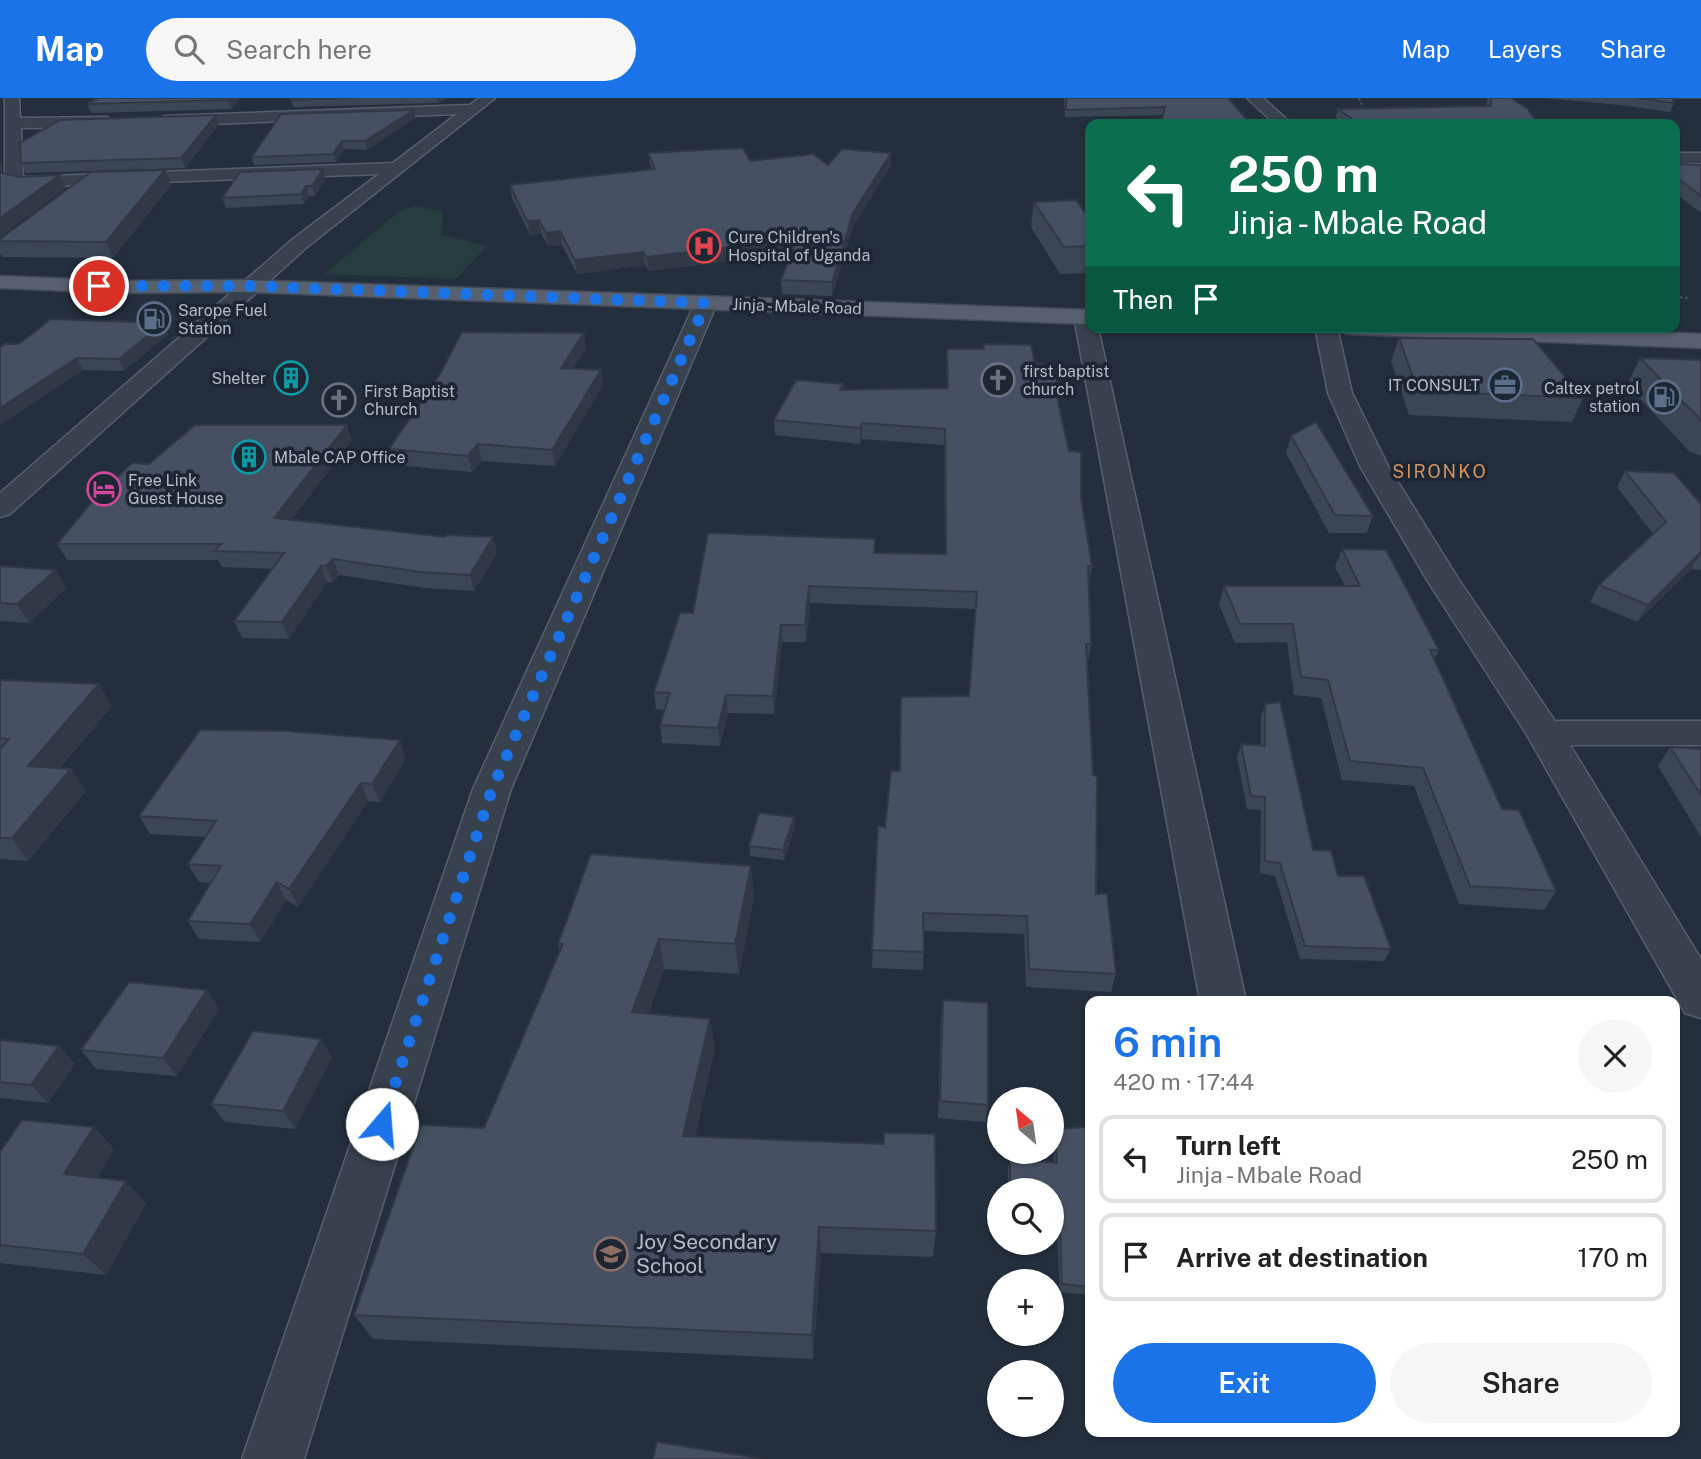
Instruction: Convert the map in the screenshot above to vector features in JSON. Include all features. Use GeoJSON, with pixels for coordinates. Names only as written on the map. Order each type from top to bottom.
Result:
{"type":"FeatureCollection","features":[{"type":"Feature","properties":{"kind":"main road","name":"Jinja - Mbale Road"},"geometry":{"type":"LineString","coordinates":[[0,282],[123,287],[249,286],[1085,317]]}},
{"type":"Feature","properties":{"kind":"main road"},"geometry":{"type":"LineString","coordinates":[[1489,333],[1699,342]]}},
{"type":"Feature","properties":{"kind":"street"},"geometry":{"type":"LineString","coordinates":[[12,98],[14,179],[25,182],[397,168]]}},
{"type":"Feature","properties":{"kind":"street"},"geometry":{"type":"LineString","coordinates":[[1254,98],[1278,119]]}},
{"type":"Feature","properties":{"kind":"street"},"geometry":{"type":"LineString","coordinates":[[149,121],[480,103]]}},
{"type":"Feature","properties":{"kind":"street"},"geometry":{"type":"LineString","coordinates":[[0,508],[249,286],[480,103]]}},
{"type":"Feature","properties":{"kind":"street"},"geometry":{"type":"LineString","coordinates":[[13,123],[123,122]]}},
{"type":"Feature","properties":{"kind":"street"},"geometry":{"type":"LineString","coordinates":[[1680,158],[1701,158]]}},
{"type":"Feature","properties":{"kind":"street"},"geometry":{"type":"LineString","coordinates":[[71,196],[91,181]]}},
{"type":"Feature","properties":{"kind":"street"},"geometry":{"type":"LineString","coordinates":[[273,1459],[492,789],[706,303]]}},
{"type":"Feature","properties":{"kind":"street"},"geometry":{"type":"LineString","coordinates":[[1091,333],[1222,996]]}},
{"type":"Feature","properties":{"kind":"street"},"geometry":{"type":"LineString","coordinates":[[1327,333],[1340,393],[1374,467],[1443,580],[1544,733],[1701,999]]}},
{"type":"Feature","properties":{"kind":"street"},"geometry":{"type":"LineString","coordinates":[[1544,733],[1701,733]]}},
{"type":"Feature","properties":{"kind":"path"},"geometry":{"type":"LineString","coordinates":[[1359,98],[1363,105]]}},
{"type":"Feature","properties":{"kind":"path"},"geometry":{"type":"LineString","coordinates":[[1680,297],[1689,298]]}},
{"type":"Feature","properties":{"kind":"green space"},"geometry":{"type":"Polygon","coordinates":[[[414,206],[443,211],[442,235],[487,246],[456,279],[324,274],[400,211],[414,206]]]}},
{"type":"Feature","properties":{"kind":"building"},"geometry":{"type":"Polygon","coordinates":[[[98,98],[230,98],[87,104],[98,98]]]}},
{"type":"Feature","properties":{"kind":"building"},"geometry":{"type":"Polygon","coordinates":[[[292,98],[353,98],[291,100],[292,98]]]}},
{"type":"Feature","properties":{"kind":"building"},"geometry":{"type":"Polygon","coordinates":[[[1066,98],[1228,98],[1246,119],[1162,119],[1165,107],[1066,110],[1066,98]]]}},
{"type":"Feature","properties":{"kind":"building"},"geometry":{"type":"Polygon","coordinates":[[[1491,98],[1511,98],[1528,109],[1534,119],[1352,119],[1338,109],[1491,106],[1491,98]]]}},
{"type":"Feature","properties":{"kind":"building"},"geometry":{"type":"Polygon","coordinates":[[[1637,98],[1673,98],[1674,103],[1637,98]]]}},
{"type":"Feature","properties":{"kind":"building"},"geometry":{"type":"Polygon","coordinates":[[[414,110],[365,141],[342,141],[333,154],[252,157],[281,114],[414,110]]]}},
{"type":"Feature","properties":{"kind":"building"},"geometry":{"type":"Polygon","coordinates":[[[216,115],[181,158],[21,163],[20,143],[60,120],[216,115]]]}},
{"type":"Feature","properties":{"kind":"building"},"geometry":{"type":"Polygon","coordinates":[[[743,148],[750,161],[813,154],[828,165],[842,149],[891,153],[853,213],[832,282],[781,280],[797,239],[647,257],[643,252],[575,260],[560,231],[546,233],[539,220],[527,221],[510,185],[655,169],[648,153],[743,148]]]}},
{"type":"Feature","properties":{"kind":"building"},"geometry":{"type":"Polygon","coordinates":[[[1680,164],[1701,165],[1701,196],[1680,180],[1680,164]]]}},
{"type":"Feature","properties":{"kind":"building"},"geometry":{"type":"Polygon","coordinates":[[[323,169],[312,186],[306,186],[301,194],[222,198],[240,172],[323,169]]]}},
{"type":"Feature","properties":{"kind":"building"},"geometry":{"type":"Polygon","coordinates":[[[165,170],[106,242],[0,241],[91,172],[165,170]]]}},
{"type":"Feature","properties":{"kind":"building"},"geometry":{"type":"Polygon","coordinates":[[[0,171],[19,177],[60,175],[0,218],[0,171]]]}},
{"type":"Feature","properties":{"kind":"building"},"geometry":{"type":"Polygon","coordinates":[[[1076,200],[1085,213],[1085,246],[1064,247],[1034,202],[1076,200]]]}},
{"type":"Feature","properties":{"kind":"building"},"geometry":{"type":"Polygon","coordinates":[[[51,319],[163,323],[119,359],[77,358],[0,408],[0,348],[5,344],[19,344],[51,319]]]}},
{"type":"Feature","properties":{"kind":"building"},"geometry":{"type":"Polygon","coordinates":[[[462,332],[584,333],[561,368],[601,370],[552,450],[478,444],[468,456],[389,449],[440,374],[462,332]]]}},
{"type":"Feature","properties":{"kind":"building"},"geometry":{"type":"Polygon","coordinates":[[[1399,338],[1533,339],[1583,398],[1418,391],[1399,338]]]}},
{"type":"Feature","properties":{"kind":"building"},"geometry":{"type":"Polygon","coordinates":[[[983,344],[1031,345],[1035,363],[1060,366],[1055,388],[1069,451],[1081,452],[1081,497],[1092,566],[1088,566],[1091,644],[1086,644],[1093,775],[1097,776],[1096,894],[1107,894],[1116,974],[1029,969],[1027,916],[923,913],[924,952],[872,950],[878,826],[885,827],[891,771],[900,771],[901,697],[969,696],[977,592],[809,586],[805,625],[781,625],[773,696],[726,695],[718,728],[660,725],[670,693],[654,692],[680,613],[693,613],[708,533],[875,539],[874,553],[946,554],[945,429],[862,423],[860,428],[774,420],[796,380],[843,384],[840,390],[948,388],[947,349],[984,349],[983,344]]]}},
{"type":"Feature","properties":{"kind":"building"},"geometry":{"type":"Polygon","coordinates":[[[1640,358],[1701,360],[1701,420],[1640,358]]]}},
{"type":"Feature","properties":{"kind":"building"},"geometry":{"type":"Polygon","coordinates":[[[1316,422],[1373,516],[1335,515],[1291,436],[1316,422]]]}},
{"type":"Feature","properties":{"kind":"building"},"geometry":{"type":"Polygon","coordinates":[[[195,425],[347,425],[274,518],[445,537],[493,537],[470,575],[420,572],[333,559],[326,566],[321,566],[282,622],[234,621],[284,553],[214,551],[221,544],[57,544],[91,503],[132,463],[149,464],[195,425]]]}},
{"type":"Feature","properties":{"kind":"building"},"geometry":{"type":"Polygon","coordinates":[[[1625,471],[1674,473],[1701,504],[1701,552],[1648,605],[1599,585],[1666,522],[1625,471]]]}},
{"type":"Feature","properties":{"kind":"building"},"geometry":{"type":"Polygon","coordinates":[[[1342,549],[1386,550],[1439,650],[1430,650],[1502,809],[1519,810],[1556,891],[1470,886],[1423,768],[1350,761],[1328,680],[1301,677],[1293,624],[1240,624],[1224,586],[1360,586],[1342,549]]]}},
{"type":"Feature","properties":{"kind":"building"},"geometry":{"type":"Polygon","coordinates":[[[0,566],[56,570],[17,604],[0,603],[0,566]]]}},
{"type":"Feature","properties":{"kind":"building"},"geometry":{"type":"Polygon","coordinates":[[[0,680],[99,684],[28,766],[71,769],[12,838],[0,838],[0,749],[9,739],[0,738],[0,680]]]}},
{"type":"Feature","properties":{"kind":"building"},"geometry":{"type":"Polygon","coordinates":[[[1280,702],[1313,850],[1331,851],[1338,876],[1364,876],[1391,949],[1305,946],[1280,863],[1265,861],[1265,797],[1251,796],[1241,744],[1265,746],[1265,704],[1280,702]]]}},
{"type":"Feature","properties":{"kind":"building"},"geometry":{"type":"Polygon","coordinates":[[[200,730],[285,731],[400,740],[372,784],[361,783],[289,889],[277,882],[250,924],[188,921],[221,866],[188,864],[216,821],[139,816],[200,730]]]}},
{"type":"Feature","properties":{"kind":"building"},"geometry":{"type":"Polygon","coordinates":[[[1670,747],[1701,749],[1701,795],[1670,747]]]}},
{"type":"Feature","properties":{"kind":"building"},"geometry":{"type":"Polygon","coordinates":[[[759,813],[794,817],[783,850],[749,846],[759,813]]]}},
{"type":"Feature","properties":{"kind":"building"},"geometry":{"type":"Polygon","coordinates":[[[591,854],[751,866],[735,944],[659,939],[632,1012],[710,1019],[683,1136],[884,1144],[884,1133],[935,1134],[936,1231],[819,1227],[812,1335],[354,1315],[421,1125],[484,1128],[563,944],[558,944],[591,854]]]}},
{"type":"Feature","properties":{"kind":"building"},"geometry":{"type":"Polygon","coordinates":[[[129,982],[207,990],[163,1058],[81,1050],[129,982]]]}},
{"type":"Feature","properties":{"kind":"building"},"geometry":{"type":"Polygon","coordinates":[[[943,1000],[988,1003],[987,1105],[940,1101],[943,1000]]]}},
{"type":"Feature","properties":{"kind":"building"},"geometry":{"type":"Polygon","coordinates":[[[253,1031],[321,1039],[283,1111],[211,1104],[253,1031]]]}},
{"type":"Feature","properties":{"kind":"building"},"geometry":{"type":"Polygon","coordinates":[[[0,1040],[59,1046],[31,1085],[0,1082],[0,1040]]]}},
{"type":"Feature","properties":{"kind":"building"},"geometry":{"type":"Polygon","coordinates":[[[22,1120],[94,1127],[64,1174],[126,1181],[83,1254],[0,1245],[0,1152],[22,1120]]]}},
{"type":"Feature","properties":{"kind":"building"},"geometry":{"type":"Polygon","coordinates":[[[1085,1127],[1085,1286],[1064,1284],[1061,1255],[1064,1255],[1064,1178],[1010,1178],[1010,1164],[1064,1164],[1064,1128],[1085,1127]]]}},
{"type":"Feature","properties":{"kind":"building"},"geometry":{"type":"Polygon","coordinates":[[[657,1442],[764,1459],[653,1459],[657,1442]]]}},
{"type":"Feature","properties":{"kind":"place","name":"Cure Children's Hospital of Uganda"},"geometry":{"type":"Point","coordinates":[704,246]}},
{"type":"Feature","properties":{"kind":"place","name":"Sarope Fuel Station"},"geometry":{"type":"Point","coordinates":[154,319]}},
{"type":"Feature","properties":{"kind":"place","name":"Shelter"},"geometry":{"type":"Point","coordinates":[291,378]}},
{"type":"Feature","properties":{"kind":"place","name":"first baptist church"},"geometry":{"type":"Point","coordinates":[998,380]}},
{"type":"Feature","properties":{"kind":"place","name":"IT CONSULT"},"geometry":{"type":"Point","coordinates":[1505,385]}},
{"type":"Feature","properties":{"kind":"place","name":"Caltex petrol station"},"geometry":{"type":"Point","coordinates":[1664,397]}},
{"type":"Feature","properties":{"kind":"place","name":"First Baptist Church"},"geometry":{"type":"Point","coordinates":[339,400]}},
{"type":"Feature","properties":{"kind":"place","name":"Mbale CAP Office"},"geometry":{"type":"Point","coordinates":[249,457]}},
{"type":"Feature","properties":{"kind":"place","name":"Free Link Guest House"},"geometry":{"type":"Point","coordinates":[104,489]}},
{"type":"Feature","properties":{"kind":"place","name":"Joy Secondary School"},"geometry":{"type":"Point","coordinates":[611,1254]}},
{"type":"Feature","properties":{"kind":"district","name":"SIRONKO"},"geometry":{"type":"Point","coordinates":[1440,472]}},
{"type":"Feature","properties":{"kind":"route"},"geometry":{"type":"LineString","coordinates":[[99,286],[249,286],[706,303],[492,789],[382,1124]]}}]}
